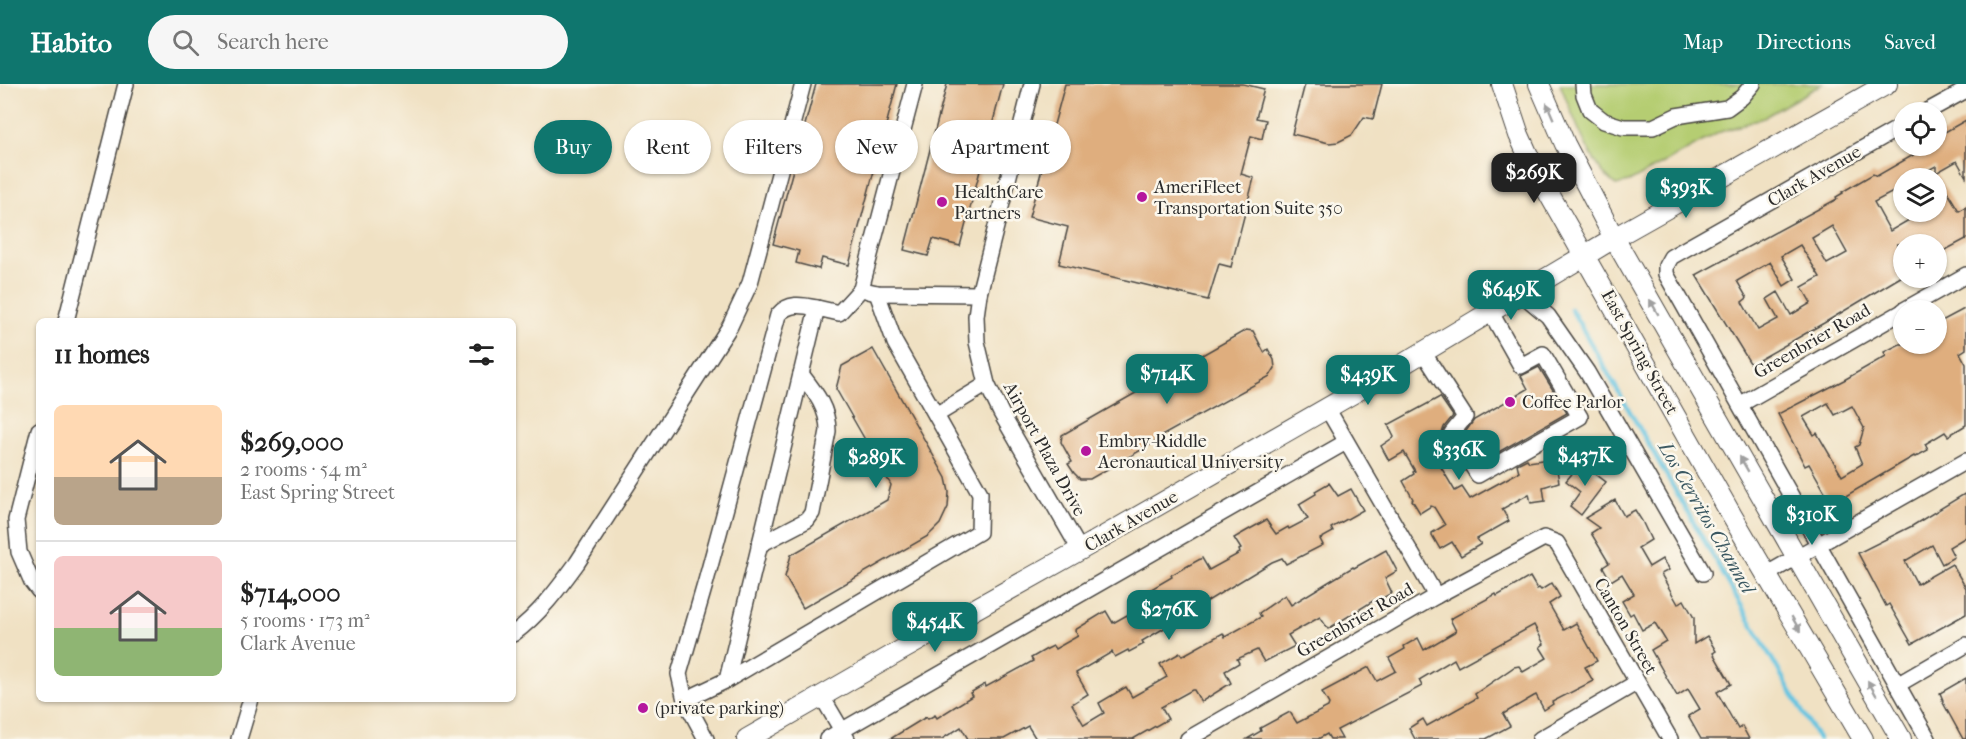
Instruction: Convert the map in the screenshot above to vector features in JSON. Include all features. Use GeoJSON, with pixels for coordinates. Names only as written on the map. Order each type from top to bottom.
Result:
{"type":"FeatureCollection","features":[{"type":"Feature","properties":{"kind":"main road","name":"East Spring Street"},"geometry":{"type":"LineString","coordinates":[[1502,84],[1519,135],[1579,259],[1863,739]]}},
{"type":"Feature","properties":{"kind":"main road","name":"East Spring Street"},"geometry":{"type":"LineString","coordinates":[[1539,84],[1565,144],[1614,238],[1901,739]]}},
{"type":"Feature","properties":{"kind":"main road","name":"Clark Avenue"},"geometry":{"type":"LineString","coordinates":[[747,739],[1327,408],[1614,238],[1887,84]]}},
{"type":"Feature","properties":{"kind":"street"},"geometry":{"type":"LineString","coordinates":[[67,318],[126,84]]}},
{"type":"Feature","properties":{"kind":"street"},"geometry":{"type":"LineString","coordinates":[[516,632],[551,597],[577,564],[724,336],[741,305],[750,283],[803,84]]}},
{"type":"Feature","properties":{"kind":"street"},"geometry":{"type":"LineString","coordinates":[[706,739],[686,700],[679,674],[719,537],[778,315],[784,308],[793,305],[838,313],[861,288],[915,84]]}},
{"type":"Feature","properties":{"kind":"street","name":"Airport Plaza Drive"},"geometry":{"type":"LineString","coordinates":[[1032,84],[979,294],[976,316],[977,342],[987,384],[1001,413],[1080,550]]}},
{"type":"Feature","properties":{"kind":"street"},"geometry":{"type":"LineString","coordinates":[[1583,84],[1584,95],[1590,110],[1604,121],[1623,128],[1653,127],[1676,116],[1728,108],[1742,98],[1753,84]]}},
{"type":"Feature","properties":{"kind":"street"},"geometry":{"type":"LineString","coordinates":[[1944,102],[1966,90]]}},
{"type":"Feature","properties":{"kind":"street","name":"Clark Avenue"},"geometry":{"type":"LineString","coordinates":[[1741,404],[1666,274],[1666,266],[1671,258],[1893,131]]}},
{"type":"Feature","properties":{"kind":"street","name":"Greenbrier Road"},"geometry":{"type":"LineString","coordinates":[[1923,300],[1966,275]]}},
{"type":"Feature","properties":{"kind":"street"},"geometry":{"type":"LineString","coordinates":[[861,288],[877,293],[979,294]]}},
{"type":"Feature","properties":{"kind":"street"},"geometry":{"type":"LineString","coordinates":[[1526,290],[1548,316],[1587,372],[1703,573]]}},
{"type":"Feature","properties":{"kind":"street"},"geometry":{"type":"LineString","coordinates":[[686,700],[727,680],[979,532],[980,493],[895,343],[877,293]]}},
{"type":"Feature","properties":{"kind":"street"},"geometry":{"type":"LineString","coordinates":[[727,680],[817,308]]}},
{"type":"Feature","properties":{"kind":"street"},"geometry":{"type":"LineString","coordinates":[[1423,352],[1465,417],[1452,433],[1478,474],[1580,417],[1543,354],[1521,366],[1490,312]]}},
{"type":"Feature","properties":{"kind":"street","name":"Greenbrier Road"},"geometry":{"type":"LineString","coordinates":[[1741,404],[1893,317]]}},
{"type":"Feature","properties":{"kind":"street"},"geometry":{"type":"LineString","coordinates":[[759,545],[807,520],[812,513],[828,431],[828,417],[818,396],[801,374]]}},
{"type":"Feature","properties":{"kind":"street"},"geometry":{"type":"LineString","coordinates":[[936,415],[987,384]]}},
{"type":"Feature","properties":{"kind":"street"},"geometry":{"type":"LineString","coordinates":[[1741,404],[1928,739]]}},
{"type":"Feature","properties":{"kind":"street"},"geometry":{"type":"LineString","coordinates":[[1327,408],[1436,596]]}},
{"type":"Feature","properties":{"kind":"street"},"geometry":{"type":"LineString","coordinates":[[36,442],[16,520],[19,552],[36,587]]}},
{"type":"Feature","properties":{"kind":"street"},"geometry":{"type":"LineString","coordinates":[[827,739],[844,735],[1346,442]]}},
{"type":"Feature","properties":{"kind":"street"},"geometry":{"type":"LineString","coordinates":[[1767,574],[1966,461]]}},
{"type":"Feature","properties":{"kind":"street","name":"Greenbrier Road"},"geometry":{"type":"LineString","coordinates":[[1188,739],[1436,596],[1544,538]]}},
{"type":"Feature","properties":{"kind":"street","name":"Canton Street"},"geometry":{"type":"LineString","coordinates":[[1544,538],[1557,543],[1670,739]]}},
{"type":"Feature","properties":{"kind":"street"},"geometry":{"type":"LineString","coordinates":[[1897,685],[1966,645]]}},
{"type":"Feature","properties":{"kind":"street"},"geometry":{"type":"LineString","coordinates":[[1540,739],[1636,683]]}},
{"type":"Feature","properties":{"kind":"street"},"geometry":{"type":"LineString","coordinates":[[821,695],[844,735]]}},
{"type":"Feature","properties":{"kind":"street"},"geometry":{"type":"LineString","coordinates":[[239,739],[250,702]]}},
{"type":"Feature","properties":{"kind":"green space"},"geometry":{"type":"Polygon","coordinates":[[[1560,84],[1822,84],[1763,118],[1720,132],[1629,182],[1616,185],[1598,166],[1590,153],[1560,84]]]}},
{"type":"Feature","properties":{"kind":"building"},"geometry":{"type":"Polygon","coordinates":[[[816,84],[897,84],[887,120],[835,120],[835,174],[873,174],[849,265],[822,258],[819,269],[796,263],[799,251],[773,244],[792,174],[823,174],[823,120],[806,120],[816,84]]]}},
{"type":"Feature","properties":{"kind":"building"},"geometry":{"type":"Polygon","coordinates":[[[947,84],[1003,84],[993,120],[938,120],[947,84]]]}},
{"type":"Feature","properties":{"kind":"building","name":"AmeriFleet Transportation Suite 350"},"geometry":{"type":"Polygon","coordinates":[[[1065,84],[1243,84],[1264,89],[1256,118],[1266,120],[1262,139],[1251,136],[1241,174],[1254,178],[1231,267],[1219,264],[1208,300],[1059,264],[1068,227],[1029,217],[1041,174],[1071,174],[1071,120],[1055,120],[1065,84]]]}},
{"type":"Feature","properties":{"kind":"building"},"geometry":{"type":"Polygon","coordinates":[[[1305,84],[1382,84],[1373,119],[1364,117],[1352,135],[1338,142],[1329,143],[1292,134],[1305,84]]]}},
{"type":"Feature","properties":{"kind":"building"},"geometry":{"type":"Polygon","coordinates":[[[1966,120],[1966,177],[1957,161],[1945,168],[1936,168],[1936,166],[1932,168],[1893,168],[1893,192],[1874,202],[1890,231],[1906,222],[1947,222],[1947,191],[1959,211],[1966,207],[1966,239],[1947,249],[1947,234],[1893,234],[1893,282],[1752,364],[1696,275],[1837,199],[1836,197],[1842,192],[1873,174],[1877,176],[1912,156],[1947,156],[1947,131],[1966,120]],[[1832,226],[1812,238],[1827,264],[1847,253],[1832,226]],[[1800,245],[1781,256],[1795,279],[1784,286],[1770,262],[1737,281],[1747,298],[1742,302],[1758,330],[1778,319],[1767,299],[1778,292],[1791,315],[1811,303],[1802,287],[1820,277],[1800,245]]]}},
{"type":"Feature","properties":{"kind":"building"},"geometry":{"type":"Polygon","coordinates":[[[930,150],[930,174],[979,174],[960,246],[933,239],[928,256],[904,250],[930,150]]]}},
{"type":"Feature","properties":{"kind":"building"},"geometry":{"type":"Polygon","coordinates":[[[1966,308],[1966,349],[1960,353],[1966,364],[1966,425],[1948,436],[1945,432],[1925,444],[1928,450],[1832,504],[1809,464],[1805,466],[1778,414],[1886,356],[1884,352],[1893,348],[1893,354],[1947,354],[1947,318],[1966,308]],[[1828,403],[1803,417],[1814,435],[1817,433],[1842,476],[1862,464],[1855,447],[1859,445],[1864,428],[1852,406],[1835,415],[1828,403]]]}},
{"type":"Feature","properties":{"kind":"building"},"geometry":{"type":"Polygon","coordinates":[[[1246,330],[1253,331],[1264,352],[1268,349],[1274,360],[1275,368],[1270,376],[1156,439],[1157,441],[1090,479],[1080,479],[1074,473],[1068,464],[1072,462],[1061,442],[1062,435],[1246,330]]]}},
{"type":"Feature","properties":{"kind":"building"},"geometry":{"type":"Polygon","coordinates":[[[873,349],[946,478],[949,492],[948,507],[940,524],[928,536],[803,608],[785,577],[791,555],[887,500],[891,485],[836,389],[842,366],[873,349]]]}},
{"type":"Feature","properties":{"kind":"building"},"geometry":{"type":"Polygon","coordinates":[[[1539,367],[1567,413],[1481,462],[1464,434],[1474,420],[1528,389],[1521,376],[1539,367]]]}},
{"type":"Feature","properties":{"kind":"building"},"geometry":{"type":"Polygon","coordinates":[[[1440,397],[1453,416],[1442,433],[1426,442],[1455,491],[1462,487],[1470,499],[1519,472],[1517,464],[1527,459],[1529,462],[1555,458],[1559,482],[1543,487],[1545,501],[1531,503],[1529,494],[1502,509],[1509,521],[1477,539],[1481,544],[1461,556],[1452,542],[1440,549],[1432,535],[1445,525],[1434,507],[1431,506],[1420,513],[1412,500],[1403,481],[1415,471],[1404,452],[1389,461],[1381,446],[1394,437],[1388,425],[1440,397]]]}},
{"type":"Feature","properties":{"kind":"building"},"geometry":{"type":"Polygon","coordinates":[[[1581,463],[1606,482],[1581,515],[1570,506],[1580,492],[1566,481],[1581,463]]]}},
{"type":"Feature","properties":{"kind":"building"},"geometry":{"type":"Polygon","coordinates":[[[1329,483],[1338,496],[1351,489],[1363,510],[1331,528],[1333,532],[1320,539],[1323,545],[1286,564],[1282,558],[1272,562],[1191,611],[1194,617],[1183,623],[1180,619],[1142,641],[1144,644],[1129,652],[1128,650],[1115,657],[1112,652],[1076,673],[1088,694],[1072,704],[1084,725],[1104,713],[1099,703],[1126,687],[1132,697],[1167,677],[1160,664],[1180,653],[1182,656],[1223,633],[1225,637],[1261,617],[1259,613],[1285,595],[1291,605],[1353,567],[1386,550],[1397,571],[1385,578],[1392,593],[1377,601],[1376,599],[1328,629],[1320,617],[1288,635],[1295,646],[1264,662],[1257,650],[1237,659],[1239,663],[1225,671],[1231,683],[1201,702],[1192,690],[1161,707],[1168,719],[1133,739],[1036,739],[1028,726],[1004,739],[968,739],[961,727],[942,739],[890,739],[926,717],[928,719],[935,715],[937,718],[972,696],[970,693],[985,684],[986,687],[1033,661],[1031,658],[1045,650],[1053,646],[1055,649],[1078,636],[1075,630],[1106,611],[1113,623],[1127,615],[1129,618],[1148,607],[1141,595],[1202,558],[1209,570],[1240,553],[1241,549],[1234,538],[1266,520],[1276,534],[1308,519],[1299,504],[1329,483]]]}},
{"type":"Feature","properties":{"kind":"building"},"geometry":{"type":"Polygon","coordinates":[[[1966,493],[1966,537],[1949,547],[1954,557],[1942,564],[1932,545],[1905,561],[1917,584],[1952,564],[1966,588],[1966,614],[1912,644],[1889,604],[1886,606],[1858,553],[1912,526],[1966,493]]]}},
{"type":"Feature","properties":{"kind":"building"},"geometry":{"type":"Polygon","coordinates":[[[1615,500],[1624,516],[1635,510],[1642,521],[1651,540],[1638,548],[1649,567],[1662,559],[1669,570],[1661,574],[1678,604],[1684,600],[1694,618],[1694,644],[1707,636],[1716,651],[1713,653],[1731,684],[1717,692],[1738,729],[1742,726],[1749,739],[1701,739],[1688,716],[1700,709],[1688,689],[1677,696],[1651,650],[1666,641],[1655,623],[1642,630],[1633,613],[1630,615],[1622,601],[1634,594],[1622,574],[1611,581],[1603,567],[1609,563],[1591,533],[1599,528],[1585,518],[1615,500]]]}},
{"type":"Feature","properties":{"kind":"building"},"geometry":{"type":"Polygon","coordinates":[[[1530,577],[1537,589],[1541,590],[1552,583],[1560,597],[1549,604],[1564,630],[1576,623],[1597,661],[1585,667],[1593,681],[1552,702],[1553,704],[1544,710],[1536,695],[1534,696],[1503,714],[1510,726],[1486,739],[1415,739],[1409,728],[1423,719],[1427,726],[1477,698],[1475,694],[1514,667],[1519,666],[1523,672],[1547,658],[1540,647],[1544,644],[1534,625],[1458,667],[1454,659],[1419,680],[1422,686],[1337,730],[1342,739],[1330,739],[1327,734],[1318,739],[1247,739],[1261,731],[1260,728],[1290,712],[1297,723],[1328,707],[1329,704],[1322,692],[1369,667],[1377,681],[1396,671],[1389,658],[1405,649],[1404,646],[1418,638],[1424,650],[1456,631],[1450,619],[1530,577]]]}},
{"type":"Feature","properties":{"kind":"building"},"geometry":{"type":"Polygon","coordinates":[[[1966,678],[1966,739],[1963,739],[1940,693],[1966,678]]]}},
{"type":"Feature","properties":{"kind":"waterway","name":"Los Cerritos Channel"},"geometry":{"type":"LineString","coordinates":[[1571,309],[1818,739]]}},
{"type":"Feature","properties":{"kind":"place","name":"AmeriFleet Transportation Suite 350"},"geometry":{"type":"Point","coordinates":[1142,197]}},
{"type":"Feature","properties":{"kind":"place","name":"HealthCare Partners"},"geometry":{"type":"Point","coordinates":[942,202]}},
{"type":"Feature","properties":{"kind":"place","name":"Coffee Parlor"},"geometry":{"type":"Point","coordinates":[1510,402]}},
{"type":"Feature","properties":{"kind":"place","name":"Embry-Riddle Aeronautical University"},"geometry":{"type":"Point","coordinates":[1086,451]}},
{"type":"Feature","properties":{"kind":"place","name":"(private parking)"},"geometry":{"type":"Point","coordinates":[643,708]}}]}
